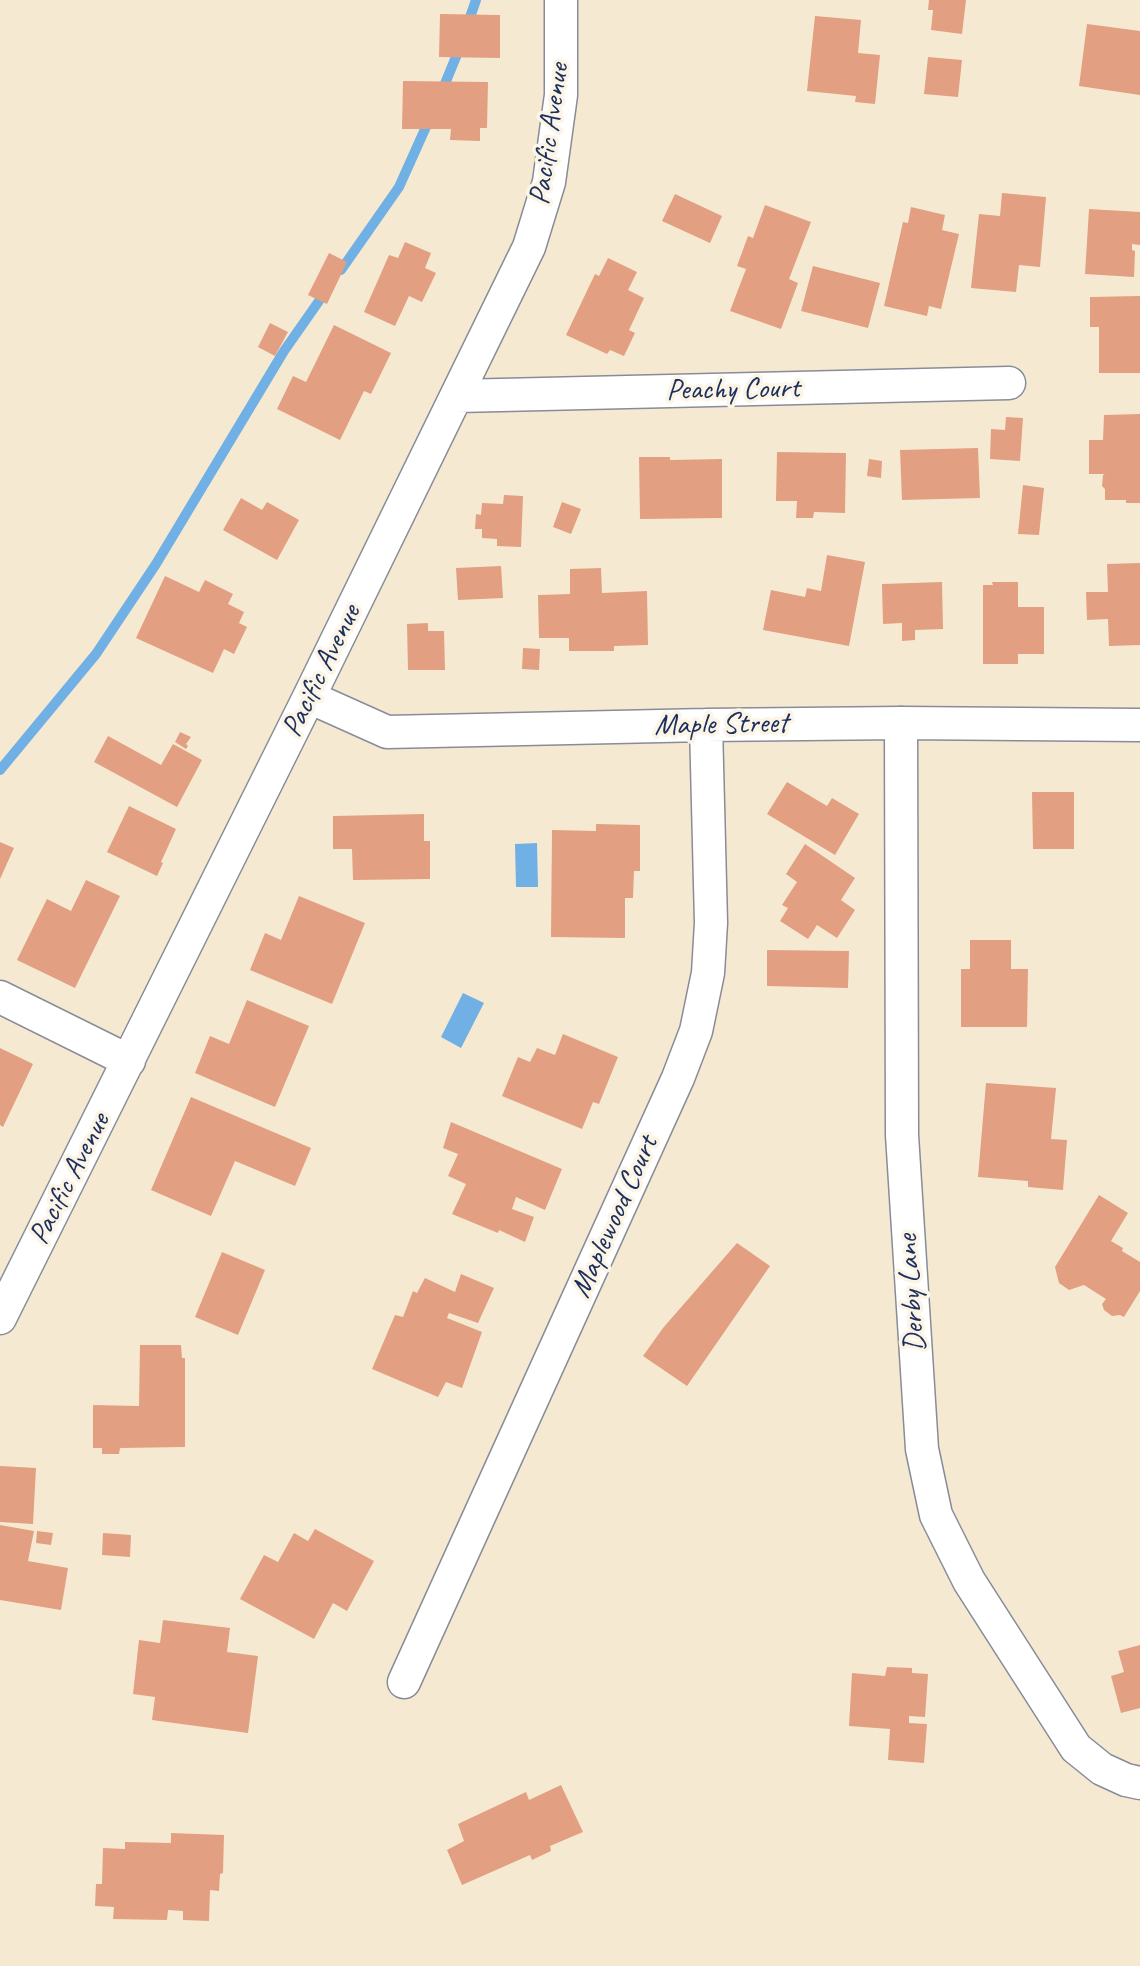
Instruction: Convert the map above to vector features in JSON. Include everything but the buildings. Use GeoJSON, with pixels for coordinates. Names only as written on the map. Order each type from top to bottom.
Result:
{"type":"FeatureCollection","features":[{"type":"Feature","properties":{"kind":"street","name":"Pacific Avenue"},"geometry":{"type":"LineString","coordinates":[[0,1318],[458,396],[529,247],[549,182],[561,95],[561,0]]}},
{"type":"Feature","properties":{"kind":"street","name":"Peachy Court"},"geometry":{"type":"LineString","coordinates":[[458,396],[1009,383]]}},
{"type":"Feature","properties":{"kind":"street","name":"Maple Street"},"geometry":{"type":"LineString","coordinates":[[309,697],[387,732],[706,724],[1140,725]]}},
{"type":"Feature","properties":{"kind":"street","name":"Derby Lane"},"geometry":{"type":"LineString","coordinates":[[901,723],[902,1135],[922,1449],[936,1515],[969,1581],[1076,1748],[1102,1769],[1140,1783]]}},
{"type":"Feature","properties":{"kind":"street","name":"Maplewood Court"},"geometry":{"type":"LineString","coordinates":[[404,1682],[678,1078],[696,1031],[708,973],[711,923],[706,724]]}},
{"type":"Feature","properties":{"kind":"street"},"geometry":{"type":"LineString","coordinates":[[0,997],[129,1061]]}},
{"type":"Feature","properties":{"kind":"water"},"geometry":{"type":"Polygon","coordinates":[[[537,843],[538,887],[516,887],[515,844],[537,843]]]}},
{"type":"Feature","properties":{"kind":"water"},"geometry":{"type":"Polygon","coordinates":[[[463,993],[484,1003],[461,1048],[441,1037],[463,993]]]}},
{"type":"Feature","properties":{"kind":"waterway"},"geometry":{"type":"LineString","coordinates":[[467,26],[476,0]]}},
{"type":"Feature","properties":{"kind":"waterway"},"geometry":{"type":"LineString","coordinates":[[442,91],[460,47]]}},
{"type":"Feature","properties":{"kind":"waterway"},"geometry":{"type":"LineString","coordinates":[[341,270],[399,187],[430,118]]}},
{"type":"Feature","properties":{"kind":"waterway"},"geometry":{"type":"LineString","coordinates":[[0,770],[96,654],[156,564],[284,351],[326,291]]}}]}
